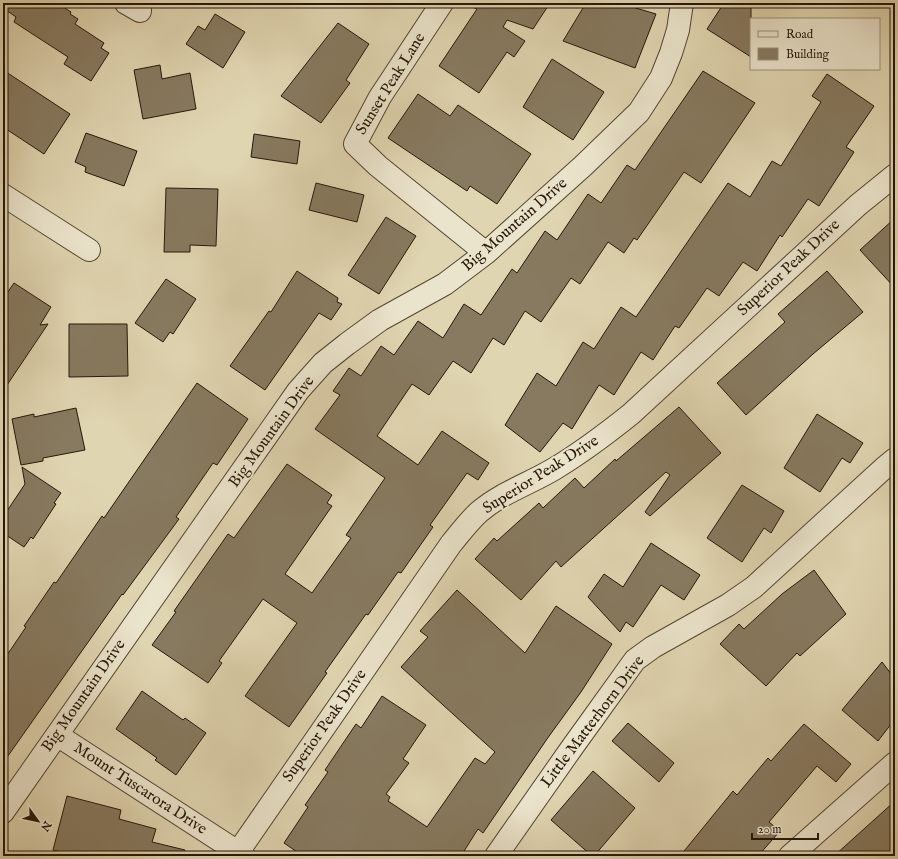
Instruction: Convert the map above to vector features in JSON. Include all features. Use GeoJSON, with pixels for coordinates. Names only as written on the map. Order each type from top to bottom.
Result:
{"type":"FeatureCollection","features":[{"type":"Feature","properties":{"kind":"street","name":"Sunset Peak Lane"},"geometry":{"type":"LineString","coordinates":[[442,3],[380,98],[355,144],[378,166],[486,253]]}},
{"type":"Feature","properties":{"kind":"street","name":"Big Mountain Drive"},"geometry":{"type":"LineString","coordinates":[[3,812],[298,391],[323,364],[347,344],[380,320],[445,284],[486,253],[583,166],[639,112],[661,78],[671,53],[678,30],[682,3]]}},
{"type":"Feature","properties":{"kind":"street","name":"Superior Peak Drive"},"geometry":{"type":"LineString","coordinates":[[241,854],[451,544],[479,512],[508,493],[554,469],[597,441],[631,414],[858,205],[895,175]]}},
{"type":"Feature","properties":{"kind":"street"},"geometry":{"type":"LineString","coordinates":[[3,195],[89,250]]}},
{"type":"Feature","properties":{"kind":"street","name":"Little Matterhorn Drive"},"geometry":{"type":"LineString","coordinates":[[496,856],[635,660],[652,647],[728,605],[754,587],[895,458]]}},
{"type":"Feature","properties":{"kind":"street","name":"Mount Tuscarora Drive"},"geometry":{"type":"LineString","coordinates":[[57,735],[241,854]]}},
{"type":"Feature","properties":{"kind":"street"},"geometry":{"type":"LineString","coordinates":[[790,856],[895,763]]}},
{"type":"Feature","properties":{"kind":"building"},"geometry":{"type":"Polygon","coordinates":[[[3,3],[57,3],[71,12],[70,14],[78,19],[75,24],[104,43],[101,48],[109,53],[91,81],[64,64],[68,57],[14,22],[16,17],[3,8],[3,3]]]}},
{"type":"Feature","properties":{"kind":"building"},"geometry":{"type":"Polygon","coordinates":[[[467,3],[550,3],[533,29],[507,20],[503,27],[525,41],[514,57],[507,52],[479,93],[439,66],[477,9],[467,5],[467,3]]]}},
{"type":"Feature","properties":{"kind":"building"},"geometry":{"type":"Polygon","coordinates":[[[586,3],[619,3],[656,14],[635,68],[563,41],[586,3]]]}},
{"type":"Feature","properties":{"kind":"building"},"geometry":{"type":"Polygon","coordinates":[[[724,3],[751,3],[750,56],[707,29],[724,3]]]}},
{"type":"Feature","properties":{"kind":"building"},"geometry":{"type":"Polygon","coordinates":[[[215,14],[245,32],[223,68],[186,44],[198,26],[205,30],[215,14]]]}},
{"type":"Feature","properties":{"kind":"building"},"geometry":{"type":"Polygon","coordinates":[[[338,23],[369,44],[346,80],[350,83],[321,123],[281,96],[338,23]]]}},
{"type":"Feature","properties":{"kind":"building"},"geometry":{"type":"Polygon","coordinates":[[[552,59],[604,92],[573,140],[523,107],[552,59]]]}},
{"type":"Feature","properties":{"kind":"building"},"geometry":{"type":"Polygon","coordinates":[[[160,65],[162,79],[190,73],[196,109],[143,119],[134,70],[160,65]]]}},
{"type":"Feature","properties":{"kind":"building"},"geometry":{"type":"Polygon","coordinates":[[[3,70],[70,114],[44,154],[3,127],[3,70]]]}},
{"type":"Feature","properties":{"kind":"building"},"geometry":{"type":"Polygon","coordinates":[[[703,71],[755,103],[701,183],[684,172],[637,240],[634,238],[624,253],[608,242],[580,284],[571,278],[541,322],[525,311],[504,345],[493,338],[471,373],[453,361],[429,395],[412,384],[377,436],[418,465],[442,431],[489,463],[478,480],[467,473],[430,525],[433,527],[401,573],[398,572],[368,615],[366,614],[325,672],[327,673],[289,727],[245,696],[297,623],[263,599],[219,661],[222,663],[208,683],[152,645],[228,534],[234,538],[287,464],[332,495],[327,503],[332,506],[285,574],[312,593],[351,538],[346,535],[385,478],[315,429],[340,395],[333,391],[349,368],[361,376],[381,346],[394,355],[418,321],[443,338],[464,304],[481,315],[512,269],[517,273],[545,231],[557,240],[588,194],[601,203],[627,165],[635,170],[703,71]]]}},
{"type":"Feature","properties":{"kind":"building"},"geometry":{"type":"Polygon","coordinates":[[[827,74],[874,106],[846,147],[854,152],[819,206],[808,199],[782,237],[780,235],[757,271],[743,262],[719,296],[707,288],[679,328],[675,326],[653,360],[641,352],[614,395],[599,385],[572,429],[563,423],[540,452],[505,425],[537,373],[556,386],[583,342],[594,349],[621,307],[636,317],[728,183],[750,197],[772,161],[781,166],[821,102],[812,96],[827,74]]]}},
{"type":"Feature","properties":{"kind":"building"},"geometry":{"type":"Polygon","coordinates":[[[418,94],[450,116],[458,105],[531,154],[497,204],[470,186],[467,191],[388,138],[418,94]]]}},
{"type":"Feature","properties":{"kind":"building"},"geometry":{"type":"Polygon","coordinates":[[[86,133],[137,151],[124,186],[85,172],[86,167],[75,162],[86,133]]]}},
{"type":"Feature","properties":{"kind":"building"},"geometry":{"type":"Polygon","coordinates":[[[254,134],[300,141],[297,164],[251,157],[254,134]]]}},
{"type":"Feature","properties":{"kind":"building"},"geometry":{"type":"Polygon","coordinates":[[[316,183],[364,195],[357,222],[309,210],[316,183]]]}},
{"type":"Feature","properties":{"kind":"building"},"geometry":{"type":"Polygon","coordinates":[[[166,188],[218,189],[216,246],[190,245],[190,252],[164,252],[166,188]]]}},
{"type":"Feature","properties":{"kind":"building"},"geometry":{"type":"Polygon","coordinates":[[[386,217],[416,236],[379,294],[348,275],[386,217]]]}},
{"type":"Feature","properties":{"kind":"building"},"geometry":{"type":"Polygon","coordinates":[[[895,218],[895,288],[860,250],[895,218]]]}},
{"type":"Feature","properties":{"kind":"building"},"geometry":{"type":"Polygon","coordinates":[[[297,271],[338,298],[337,302],[342,304],[331,320],[319,313],[265,390],[230,366],[269,311],[271,312],[297,271]]]}},
{"type":"Feature","properties":{"kind":"building"},"geometry":{"type":"Polygon","coordinates":[[[827,271],[863,312],[813,354],[746,415],[717,383],[785,322],[778,314],[827,271]]]}},
{"type":"Feature","properties":{"kind":"building"},"geometry":{"type":"Polygon","coordinates":[[[166,279],[196,299],[173,334],[170,332],[163,342],[135,323],[166,279]]]}},
{"type":"Feature","properties":{"kind":"building"},"geometry":{"type":"Polygon","coordinates":[[[14,283],[51,307],[40,325],[48,324],[3,391],[3,299],[14,283]]]}},
{"type":"Feature","properties":{"kind":"building"},"geometry":{"type":"Polygon","coordinates":[[[69,324],[127,324],[128,376],[69,377],[69,324]]]}},
{"type":"Feature","properties":{"kind":"building"},"geometry":{"type":"Polygon","coordinates":[[[197,383],[248,419],[217,465],[213,463],[176,517],[179,519],[123,595],[122,594],[3,763],[3,661],[26,627],[24,626],[54,582],[56,583],[102,516],[104,518],[197,383]]]}},
{"type":"Feature","properties":{"kind":"building"},"geometry":{"type":"Polygon","coordinates":[[[679,407],[721,453],[650,516],[645,512],[670,475],[666,472],[561,567],[556,561],[521,600],[475,559],[494,538],[497,541],[539,503],[543,508],[575,478],[584,488],[615,459],[616,461],[679,407]]]}},
{"type":"Feature","properties":{"kind":"building"},"geometry":{"type":"Polygon","coordinates":[[[76,408],[85,450],[43,458],[43,461],[21,465],[12,419],[34,414],[34,417],[76,408]]]}},
{"type":"Feature","properties":{"kind":"building"},"geometry":{"type":"Polygon","coordinates":[[[817,414],[863,443],[850,463],[842,458],[820,492],[784,468],[817,414]]]}},
{"type":"Feature","properties":{"kind":"building"},"geometry":{"type":"Polygon","coordinates":[[[22,467],[61,493],[54,503],[56,504],[33,539],[31,537],[24,547],[3,533],[3,517],[25,484],[22,467]]]}},
{"type":"Feature","properties":{"kind":"building"},"geometry":{"type":"Polygon","coordinates":[[[742,485],[784,511],[771,533],[764,528],[742,562],[707,538],[742,485]]]}},
{"type":"Feature","properties":{"kind":"building"},"geometry":{"type":"Polygon","coordinates":[[[651,543],[700,575],[684,600],[661,585],[633,627],[626,622],[620,632],[588,597],[604,574],[623,587],[651,543]]]}},
{"type":"Feature","properties":{"kind":"building"},"geometry":{"type":"Polygon","coordinates":[[[814,570],[846,614],[800,656],[797,653],[766,686],[720,644],[739,624],[744,629],[782,594],[814,570]]]}},
{"type":"Feature","properties":{"kind":"building"},"geometry":{"type":"Polygon","coordinates":[[[457,590],[525,653],[556,606],[612,644],[581,692],[483,833],[478,829],[461,856],[303,856],[284,843],[308,807],[305,805],[328,772],[325,770],[356,724],[361,728],[382,696],[426,725],[403,759],[409,763],[386,794],[390,797],[388,801],[427,827],[475,758],[485,764],[495,752],[401,667],[428,637],[420,631],[457,590]]]}},
{"type":"Feature","properties":{"kind":"building"},"geometry":{"type":"Polygon","coordinates":[[[882,662],[895,679],[895,719],[878,741],[842,710],[882,662]]]}},
{"type":"Feature","properties":{"kind":"building"},"geometry":{"type":"Polygon","coordinates":[[[142,691],[183,720],[185,718],[206,733],[176,775],[155,760],[157,758],[116,729],[142,691]]]}},
{"type":"Feature","properties":{"kind":"building"},"geometry":{"type":"Polygon","coordinates":[[[628,723],[674,763],[659,782],[612,741],[628,723]]]}},
{"type":"Feature","properties":{"kind":"building"},"geometry":{"type":"Polygon","coordinates":[[[804,724],[851,764],[836,782],[817,766],[769,822],[780,831],[758,856],[680,856],[733,791],[737,795],[768,758],[771,761],[804,724]]]}},
{"type":"Feature","properties":{"kind":"building"},"geometry":{"type":"Polygon","coordinates":[[[593,771],[635,808],[594,856],[592,856],[551,820],[593,771]]]}},
{"type":"Feature","properties":{"kind":"building"},"geometry":{"type":"Polygon","coordinates":[[[67,796],[121,810],[119,819],[156,829],[152,842],[185,850],[184,856],[75,856],[53,850],[67,796]]]}},
{"type":"Feature","properties":{"kind":"building"},"geometry":{"type":"Polygon","coordinates":[[[895,801],[895,856],[834,856],[895,801]]]}}]}
